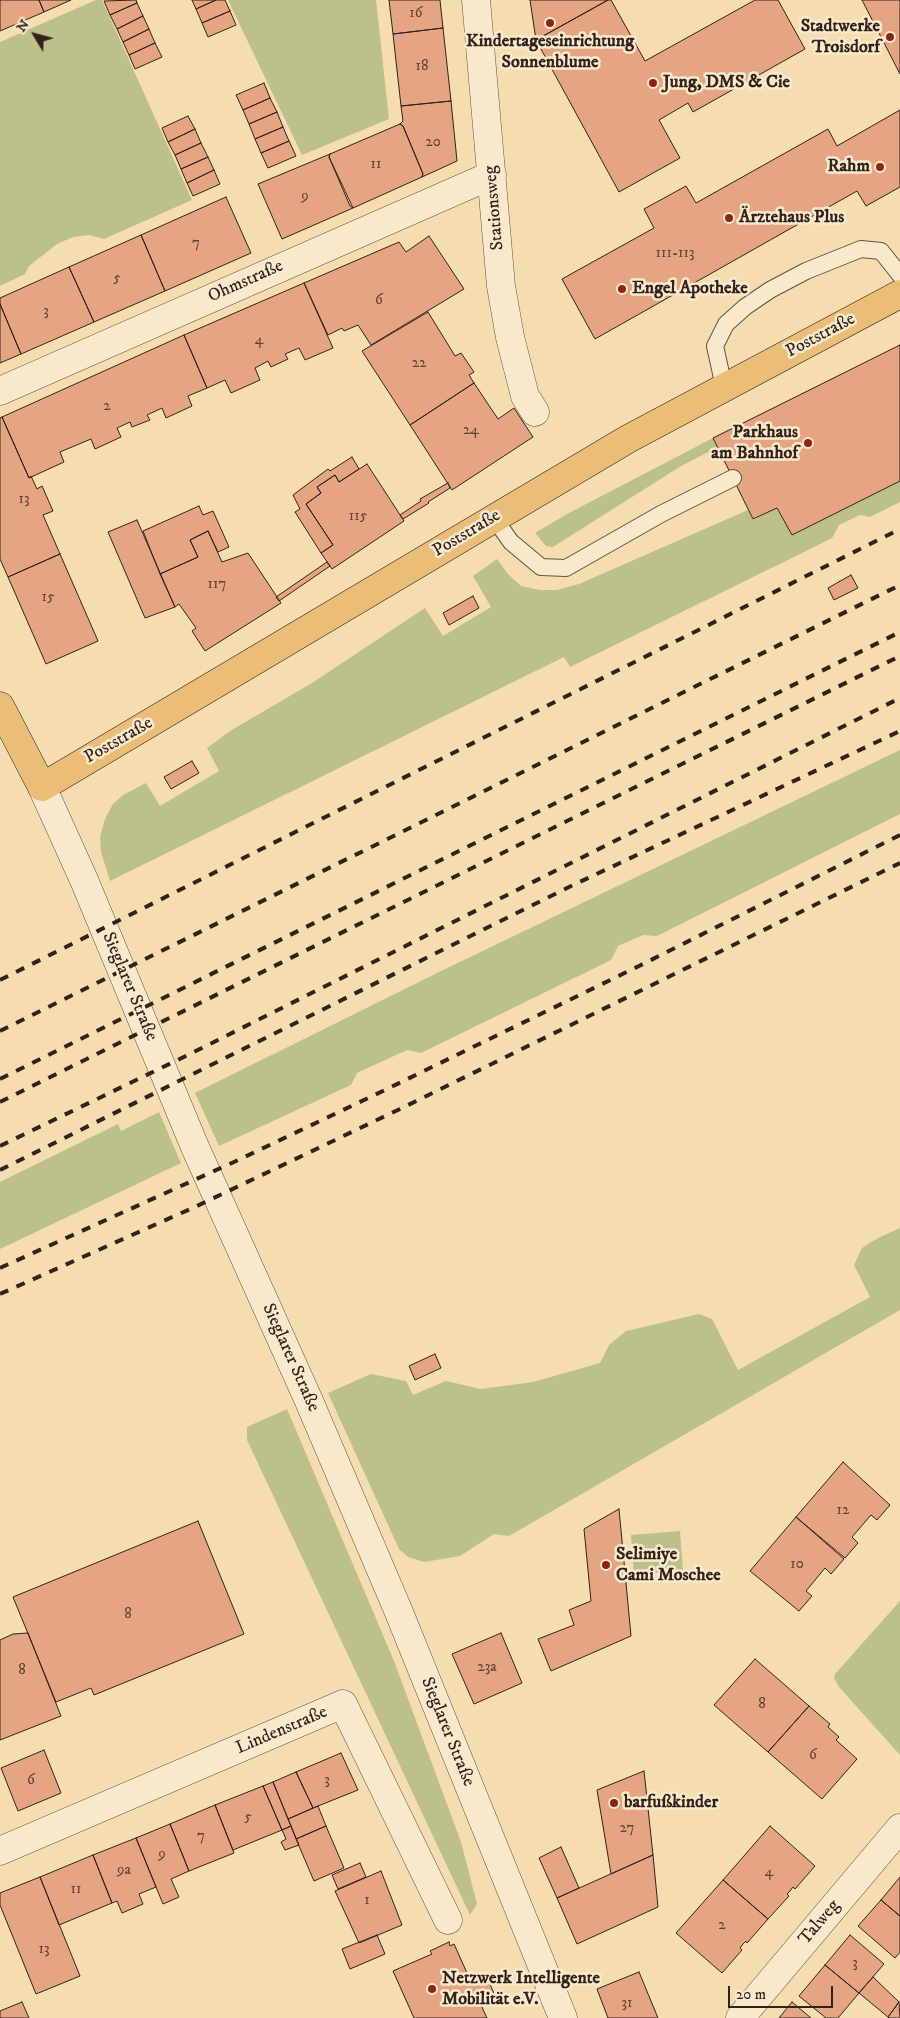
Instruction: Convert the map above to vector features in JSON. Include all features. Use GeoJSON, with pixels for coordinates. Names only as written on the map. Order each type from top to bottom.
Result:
{"type":"FeatureCollection","features":[{"type":"Feature","properties":{"kind":"main road","name":"Poststraße"},"geometry":{"type":"LineString","coordinates":[[42,787],[628,439],[900,294]]}},
{"type":"Feature","properties":{"kind":"main road","name":"Sieglarer Straße"},"geometry":{"type":"LineString","coordinates":[[0,706],[42,787]]}},
{"type":"Feature","properties":{"kind":"street","name":"Stationsweg"},"geometry":{"type":"LineString","coordinates":[[476,0],[502,286],[510,337],[525,396],[535,412]]}},
{"type":"Feature","properties":{"kind":"street","name":"Ohmstraße"},"geometry":{"type":"LineString","coordinates":[[0,391],[492,175]]}},
{"type":"Feature","properties":{"kind":"street","name":"Sieglarer Straße"},"geometry":{"type":"LineString","coordinates":[[42,787],[84,880],[195,1147],[309,1402],[386,1583],[563,2018]]}},
{"type":"Feature","properties":{"kind":"street","name":"Lindenstraße"},"geometry":{"type":"LineString","coordinates":[[0,1851],[343,1704],[448,1920]]}},
{"type":"Feature","properties":{"kind":"street","name":"Talweg"},"geometry":{"type":"LineString","coordinates":[[740,2018],[900,1828]]}},
{"type":"Feature","properties":{"kind":"lane"},"geometry":{"type":"LineString","coordinates":[[724,388],[716,346],[726,324],[745,307],[770,290],[806,272],[861,249],[881,251],[900,274]]}},
{"type":"Feature","properties":{"kind":"lane"},"geometry":{"type":"LineString","coordinates":[[494,518],[511,542],[541,567],[566,568],[661,514],[733,478]]}},
{"type":"Feature","properties":{"kind":"green space"},"geometry":{"type":"Polygon","coordinates":[[[96,0],[102,0],[192,200],[104,239],[89,235],[73,237],[57,244],[29,266],[25,274],[0,286],[0,42],[96,0]]]}},
{"type":"Feature","properties":{"kind":"green space"},"geometry":{"type":"Polygon","coordinates":[[[228,0],[376,0],[389,119],[302,155],[228,0]]]}},
{"type":"Feature","properties":{"kind":"green space"},"geometry":{"type":"Polygon","coordinates":[[[713,438],[718,447],[681,466],[553,547],[546,546],[535,533],[567,514],[713,438]]]}},
{"type":"Feature","properties":{"kind":"green space"},"geometry":{"type":"Polygon","coordinates":[[[900,481],[900,502],[870,517],[860,515],[839,525],[832,538],[570,667],[564,657],[110,881],[101,852],[100,837],[105,819],[113,804],[123,795],[146,783],[160,806],[219,771],[207,748],[230,731],[312,683],[425,608],[443,636],[491,607],[473,576],[497,559],[508,574],[521,586],[540,590],[557,590],[579,584],[748,510],[753,520],[777,508],[792,535],[900,481]]]}},
{"type":"Feature","properties":{"kind":"green space"},"geometry":{"type":"Polygon","coordinates":[[[900,750],[900,814],[657,936],[643,935],[618,946],[611,960],[421,1053],[407,1050],[357,1073],[351,1085],[219,1146],[195,1093],[437,973],[900,750]]]}},
{"type":"Feature","properties":{"kind":"green space"},"geometry":{"type":"Polygon","coordinates":[[[159,1112],[181,1163],[0,1249],[0,1182],[118,1124],[121,1131],[159,1112]]]}},
{"type":"Feature","properties":{"kind":"green space"},"geometry":{"type":"Polygon","coordinates":[[[900,1228],[900,1310],[509,1536],[494,1534],[460,1556],[424,1562],[408,1557],[399,1549],[328,1393],[371,1374],[406,1381],[413,1395],[446,1381],[481,1389],[533,1382],[600,1363],[609,1345],[626,1331],[699,1314],[712,1319],[738,1370],[870,1297],[854,1265],[862,1248],[900,1228]]]}},
{"type":"Feature","properties":{"kind":"green space"},"geometry":{"type":"Polygon","coordinates":[[[287,1409],[394,1661],[461,1842],[477,1904],[470,1915],[247,1440],[247,1427],[287,1409]]]}},
{"type":"Feature","properties":{"kind":"green space"},"geometry":{"type":"Polygon","coordinates":[[[680,1531],[683,1571],[634,1574],[631,1535],[680,1531]]]}},
{"type":"Feature","properties":{"kind":"green space"},"geometry":{"type":"Polygon","coordinates":[[[900,1601],[900,1755],[839,1687],[834,1678],[835,1674],[900,1601]]]}},
{"type":"Feature","properties":{"kind":"building"},"geometry":{"type":"Polygon","coordinates":[[[0,0],[39,0],[44,12],[0,31],[0,0]]]}},
{"type":"Feature","properties":{"kind":"building"},"geometry":{"type":"Polygon","coordinates":[[[39,0],[71,0],[44,12],[39,0]]]}},
{"type":"Feature","properties":{"kind":"building"},"geometry":{"type":"Polygon","coordinates":[[[136,0],[137,3],[110,15],[104,1],[136,0]]]}},
{"type":"Feature","properties":{"kind":"building"},"geometry":{"type":"Polygon","coordinates":[[[192,0],[216,0],[196,9],[192,0]]]}},
{"type":"Feature","properties":{"kind":"building"},"geometry":{"type":"Polygon","coordinates":[[[216,0],[225,0],[230,11],[202,23],[196,9],[216,0]]]}},
{"type":"Feature","properties":{"kind":"building"},"geometry":{"type":"Polygon","coordinates":[[[389,0],[440,0],[443,28],[393,34],[389,0]]]}},
{"type":"Feature","properties":{"kind":"building","name":"Kindertageseinrichtung Sonnenblume"},"geometry":{"type":"Polygon","coordinates":[[[530,0],[608,0],[536,40],[530,0]]]}},
{"type":"Feature","properties":{"kind":"building","name":"Jung, DMS & Cie"},"geometry":{"type":"Polygon","coordinates":[[[611,0],[645,61],[755,0],[778,0],[805,49],[693,112],[688,103],[659,120],[680,158],[619,192],[536,40],[611,0]]]}},
{"type":"Feature","properties":{"kind":"building","name":"Stadtwerke Troisdorf"},"geometry":{"type":"Polygon","coordinates":[[[862,0],[900,0],[900,74],[862,0]]]}},
{"type":"Feature","properties":{"kind":"building"},"geometry":{"type":"Polygon","coordinates":[[[137,3],[143,16],[117,29],[110,15],[137,3]]]}},
{"type":"Feature","properties":{"kind":"building"},"geometry":{"type":"Polygon","coordinates":[[[230,11],[236,25],[208,37],[202,23],[230,11]]]}},
{"type":"Feature","properties":{"kind":"building"},"geometry":{"type":"Polygon","coordinates":[[[143,16],[149,29],[123,42],[117,29],[143,16]]]}},
{"type":"Feature","properties":{"kind":"building"},"geometry":{"type":"Polygon","coordinates":[[[443,28],[451,101],[401,106],[393,34],[443,28]]]}},
{"type":"Feature","properties":{"kind":"building"},"geometry":{"type":"Polygon","coordinates":[[[149,29],[155,43],[129,55],[123,42],[149,29]]]}},
{"type":"Feature","properties":{"kind":"building"},"geometry":{"type":"Polygon","coordinates":[[[155,43],[162,57],[135,69],[129,55],[155,43]]]}},
{"type":"Feature","properties":{"kind":"building"},"geometry":{"type":"Polygon","coordinates":[[[264,83],[270,98],[243,110],[236,95],[264,83]]]}},
{"type":"Feature","properties":{"kind":"building"},"geometry":{"type":"Polygon","coordinates":[[[270,98],[277,112],[249,124],[243,110],[270,98]]]}},
{"type":"Feature","properties":{"kind":"building"},"geometry":{"type":"Polygon","coordinates":[[[451,101],[457,161],[422,177],[423,174],[403,126],[400,124],[403,121],[401,106],[451,101]]]}},
{"type":"Feature","properties":{"kind":"building","name":"Ärztehaus Plus"},"geometry":{"type":"Polygon","coordinates":[[[900,110],[900,187],[866,206],[857,191],[595,339],[562,279],[654,228],[644,209],[686,186],[696,203],[828,129],[837,146],[900,110]]]}},
{"type":"Feature","properties":{"kind":"building"},"geometry":{"type":"Polygon","coordinates":[[[277,112],[283,127],[255,139],[249,124],[277,112]]]}},
{"type":"Feature","properties":{"kind":"building"},"geometry":{"type":"Polygon","coordinates":[[[188,116],[195,129],[168,142],[162,128],[188,116]]]}},
{"type":"Feature","properties":{"kind":"building"},"geometry":{"type":"Polygon","coordinates":[[[400,124],[403,126],[423,174],[422,177],[353,208],[350,206],[329,157],[330,154],[400,124]]]}},
{"type":"Feature","properties":{"kind":"building"},"geometry":{"type":"Polygon","coordinates":[[[283,127],[289,141],[261,153],[255,139],[283,127]]]}},
{"type":"Feature","properties":{"kind":"building"},"geometry":{"type":"Polygon","coordinates":[[[195,129],[201,143],[175,155],[168,142],[195,129]]]}},
{"type":"Feature","properties":{"kind":"building"},"geometry":{"type":"Polygon","coordinates":[[[289,141],[296,156],[268,168],[261,153],[289,141]]]}},
{"type":"Feature","properties":{"kind":"building"},"geometry":{"type":"Polygon","coordinates":[[[201,143],[208,157],[181,169],[175,155],[201,143]]]}},
{"type":"Feature","properties":{"kind":"building"},"geometry":{"type":"Polygon","coordinates":[[[330,154],[329,157],[353,208],[282,239],[258,184],[330,154]]]}},
{"type":"Feature","properties":{"kind":"building"},"geometry":{"type":"Polygon","coordinates":[[[208,157],[214,170],[187,183],[181,169],[208,157]]]}},
{"type":"Feature","properties":{"kind":"building"},"geometry":{"type":"Polygon","coordinates":[[[214,170],[220,184],[193,196],[187,183],[214,170]]]}},
{"type":"Feature","properties":{"kind":"building"},"geometry":{"type":"Polygon","coordinates":[[[226,197],[251,253],[165,291],[141,235],[226,197]]]}},
{"type":"Feature","properties":{"kind":"building"},"geometry":{"type":"Polygon","coordinates":[[[141,235],[165,291],[94,322],[69,267],[141,235]]]}},
{"type":"Feature","properties":{"kind":"building"},"geometry":{"type":"Polygon","coordinates":[[[429,236],[464,289],[371,345],[358,325],[344,331],[342,328],[328,335],[304,283],[399,242],[406,252],[429,236]]]}},
{"type":"Feature","properties":{"kind":"building"},"geometry":{"type":"Polygon","coordinates":[[[69,267],[94,322],[21,354],[0,304],[0,298],[69,267]]]}},
{"type":"Feature","properties":{"kind":"building"},"geometry":{"type":"Polygon","coordinates":[[[304,283],[333,348],[305,360],[299,348],[285,354],[288,359],[271,367],[268,361],[255,368],[260,380],[231,393],[225,380],[207,388],[184,335],[304,283]]]}},
{"type":"Feature","properties":{"kind":"building"},"geometry":{"type":"Polygon","coordinates":[[[0,304],[21,354],[0,363],[0,304]]]}},
{"type":"Feature","properties":{"kind":"building"},"geometry":{"type":"Polygon","coordinates":[[[428,312],[455,356],[461,353],[474,372],[469,375],[474,383],[410,425],[362,351],[428,312]]]}},
{"type":"Feature","properties":{"kind":"building"},"geometry":{"type":"Polygon","coordinates":[[[184,335],[207,388],[188,396],[192,406],[166,418],[162,408],[147,415],[150,420],[132,427],[130,422],[117,428],[121,437],[95,449],[91,439],[60,452],[64,462],[29,478],[2,417],[184,335]]]}},
{"type":"Feature","properties":{"kind":"building","name":"Parkhaus am Bahnhof"},"geometry":{"type":"Polygon","coordinates":[[[900,345],[900,481],[792,535],[777,508],[753,519],[713,438],[900,345]]]}},
{"type":"Feature","properties":{"kind":"building"},"geometry":{"type":"Polygon","coordinates":[[[474,383],[498,419],[514,408],[533,437],[452,490],[410,425],[474,383]]]}},
{"type":"Feature","properties":{"kind":"building"},"geometry":{"type":"Polygon","coordinates":[[[2,417],[29,478],[31,476],[37,489],[42,486],[53,511],[43,515],[60,554],[8,577],[0,559],[0,418],[2,417]]]}},
{"type":"Feature","properties":{"kind":"building"},"geometry":{"type":"Polygon","coordinates":[[[352,457],[359,469],[339,482],[335,475],[317,487],[321,493],[306,504],[333,545],[321,553],[295,512],[300,509],[293,495],[328,469],[330,471],[352,457]]]}},
{"type":"Feature","properties":{"kind":"building"},"geometry":{"type":"Polygon","coordinates":[[[367,464],[404,521],[332,569],[321,553],[333,545],[306,504],[321,493],[317,487],[335,475],[339,482],[367,464]]]}},
{"type":"Feature","properties":{"kind":"building"},"geometry":{"type":"Polygon","coordinates":[[[448,483],[450,488],[429,503],[403,519],[400,515],[421,501],[420,499],[448,483]]]}},
{"type":"Feature","properties":{"kind":"building"},"geometry":{"type":"Polygon","coordinates":[[[199,506],[203,515],[213,511],[229,547],[218,552],[208,531],[190,540],[198,557],[160,574],[143,531],[199,506]]]}},
{"type":"Feature","properties":{"kind":"building"},"geometry":{"type":"Polygon","coordinates":[[[137,520],[175,607],[145,618],[108,532],[137,520]]]}},
{"type":"Feature","properties":{"kind":"building"},"geometry":{"type":"Polygon","coordinates":[[[208,531],[222,562],[248,553],[281,603],[205,651],[192,631],[196,628],[179,604],[175,607],[160,574],[198,557],[190,540],[208,531]]]}},
{"type":"Feature","properties":{"kind":"building"},"geometry":{"type":"Polygon","coordinates":[[[60,554],[98,641],[46,664],[8,577],[60,554]]]}},
{"type":"Feature","properties":{"kind":"building"},"geometry":{"type":"Polygon","coordinates":[[[327,562],[330,566],[279,601],[276,597],[327,562]]]}},
{"type":"Feature","properties":{"kind":"building"},"geometry":{"type":"Polygon","coordinates":[[[851,575],[858,588],[834,600],[828,588],[851,575]]]}},
{"type":"Feature","properties":{"kind":"building"},"geometry":{"type":"Polygon","coordinates":[[[473,596],[479,608],[449,625],[443,613],[473,596]]]}},
{"type":"Feature","properties":{"kind":"building"},"geometry":{"type":"Polygon","coordinates":[[[192,761],[199,773],[171,789],[164,777],[192,761]]]}},
{"type":"Feature","properties":{"kind":"building"},"geometry":{"type":"Polygon","coordinates":[[[435,1354],[441,1368],[415,1380],[409,1366],[435,1354]]]}},
{"type":"Feature","properties":{"kind":"building"},"geometry":{"type":"Polygon","coordinates":[[[843,1462],[890,1505],[877,1520],[871,1515],[852,1537],[858,1543],[845,1558],[796,1517],[843,1462]]]}},
{"type":"Feature","properties":{"kind":"building","name":"Selimiye Cami Moschee"},"geometry":{"type":"Polygon","coordinates":[[[619,1509],[631,1636],[551,1671],[538,1639],[574,1625],[569,1610],[591,1601],[584,1529],[619,1509]]]}},
{"type":"Feature","properties":{"kind":"building"},"geometry":{"type":"Polygon","coordinates":[[[796,1517],[844,1559],[831,1574],[825,1568],[806,1591],[812,1596],[799,1611],[750,1571],[796,1517]]]}},
{"type":"Feature","properties":{"kind":"building"},"geometry":{"type":"Polygon","coordinates":[[[198,1521],[244,1634],[94,1695],[91,1688],[56,1702],[13,1597],[198,1521]]]}},
{"type":"Feature","properties":{"kind":"building"},"geometry":{"type":"Polygon","coordinates":[[[28,1633],[61,1716],[0,1740],[0,1640],[13,1634],[28,1633]]]}},
{"type":"Feature","properties":{"kind":"building"},"geometry":{"type":"Polygon","coordinates":[[[501,1633],[522,1683],[474,1704],[452,1654],[501,1633]]]}},
{"type":"Feature","properties":{"kind":"building"},"geometry":{"type":"Polygon","coordinates":[[[755,1659],[809,1706],[768,1752],[714,1705],[755,1659]]]}},
{"type":"Feature","properties":{"kind":"building"},"geometry":{"type":"Polygon","coordinates":[[[809,1706],[830,1724],[828,1727],[839,1737],[836,1740],[857,1759],[822,1799],[768,1752],[809,1706]]]}},
{"type":"Feature","properties":{"kind":"building"},"geometry":{"type":"Polygon","coordinates":[[[44,1750],[61,1793],[18,1811],[1,1768],[44,1750]]]}},
{"type":"Feature","properties":{"kind":"building"},"geometry":{"type":"Polygon","coordinates":[[[341,1753],[358,1790],[313,1808],[296,1772],[341,1753]]]}},
{"type":"Feature","properties":{"kind":"building"},"geometry":{"type":"Polygon","coordinates":[[[644,1771],[653,1855],[611,1874],[597,1790],[644,1771]]]}},
{"type":"Feature","properties":{"kind":"building"},"geometry":{"type":"Polygon","coordinates":[[[296,1772],[313,1808],[288,1819],[273,1782],[296,1772]]]}},
{"type":"Feature","properties":{"kind":"building"},"geometry":{"type":"Polygon","coordinates":[[[273,1782],[291,1826],[282,1830],[263,1786],[273,1782]]]}},
{"type":"Feature","properties":{"kind":"building"},"geometry":{"type":"Polygon","coordinates":[[[263,1786],[282,1830],[233,1850],[215,1805],[263,1786]]]}},
{"type":"Feature","properties":{"kind":"building"},"geometry":{"type":"Polygon","coordinates":[[[215,1805],[234,1853],[189,1871],[170,1824],[215,1805]]]}},
{"type":"Feature","properties":{"kind":"building"},"geometry":{"type":"Polygon","coordinates":[[[318,1806],[326,1826],[296,1839],[288,1819],[318,1806]]]}},
{"type":"Feature","properties":{"kind":"building"},"geometry":{"type":"Polygon","coordinates":[[[170,1824],[189,1871],[171,1879],[179,1897],[163,1904],[136,1838],[170,1824]]]}},
{"type":"Feature","properties":{"kind":"building"},"geometry":{"type":"Polygon","coordinates":[[[291,1826],[299,1845],[285,1850],[281,1842],[286,1839],[282,1830],[291,1826]]]}},
{"type":"Feature","properties":{"kind":"building"},"geometry":{"type":"Polygon","coordinates":[[[326,1826],[344,1868],[314,1881],[296,1839],[326,1826]]]}},
{"type":"Feature","properties":{"kind":"building"},"geometry":{"type":"Polygon","coordinates":[[[770,1826],[815,1866],[795,1889],[793,1887],[787,1894],[789,1896],[768,1919],[723,1880],[770,1826]]]}},
{"type":"Feature","properties":{"kind":"building"},"geometry":{"type":"Polygon","coordinates":[[[136,1838],[156,1887],[139,1894],[143,1904],[122,1913],[117,1901],[112,1903],[93,1855],[136,1838]]]}},
{"type":"Feature","properties":{"kind":"building"},"geometry":{"type":"Polygon","coordinates":[[[561,1847],[579,1888],[557,1898],[539,1858],[561,1847]]]}},
{"type":"Feature","properties":{"kind":"building"},"geometry":{"type":"Polygon","coordinates":[[[93,1855],[112,1903],[59,1925],[40,1877],[93,1855]]]}},
{"type":"Feature","properties":{"kind":"building"},"geometry":{"type":"Polygon","coordinates":[[[653,1855],[658,1907],[577,1944],[557,1898],[653,1855]]]}},
{"type":"Feature","properties":{"kind":"building"},"geometry":{"type":"Polygon","coordinates":[[[360,1863],[366,1877],[338,1889],[332,1875],[360,1863]]]}},
{"type":"Feature","properties":{"kind":"building"},"geometry":{"type":"Polygon","coordinates":[[[381,1871],[402,1925],[359,1943],[335,1891],[381,1871]]]}},
{"type":"Feature","properties":{"kind":"building"},"geometry":{"type":"Polygon","coordinates":[[[40,1877],[80,1976],[36,1994],[0,1905],[0,1893],[40,1877]]]}},
{"type":"Feature","properties":{"kind":"building"},"geometry":{"type":"Polygon","coordinates":[[[900,1877],[900,1916],[881,1900],[900,1877]]]}},
{"type":"Feature","properties":{"kind":"building"},"geometry":{"type":"Polygon","coordinates":[[[723,1880],[768,1919],[747,1943],[746,1941],[743,1944],[740,1948],[742,1950],[722,1973],[676,1933],[723,1880]]]}},
{"type":"Feature","properties":{"kind":"building"},"geometry":{"type":"Polygon","coordinates":[[[881,1900],[900,1916],[900,1952],[895,1958],[858,1926],[881,1900]]]}},
{"type":"Feature","properties":{"kind":"building"},"geometry":{"type":"Polygon","coordinates":[[[377,1935],[385,1954],[350,1969],[342,1949],[377,1935]]]}},
{"type":"Feature","properties":{"kind":"building"},"geometry":{"type":"Polygon","coordinates":[[[850,1935],[884,1964],[859,1993],[825,1965],[850,1935]]]}},
{"type":"Feature","properties":{"kind":"building"},"geometry":{"type":"Polygon","coordinates":[[[449,1942],[450,1946],[454,1944],[472,1984],[487,1977],[495,1996],[480,2003],[487,2018],[414,2018],[393,1971],[432,1954],[430,1951],[449,1942]]]}},
{"type":"Feature","properties":{"kind":"building"},"geometry":{"type":"Polygon","coordinates":[[[825,1965],[859,1993],[838,2018],[826,2018],[799,1996],[825,1965]]]}},
{"type":"Feature","properties":{"kind":"building"},"geometry":{"type":"Polygon","coordinates":[[[639,1972],[658,2018],[608,2018],[597,1989],[639,1972]]]}},
{"type":"Feature","properties":{"kind":"building"},"geometry":{"type":"Polygon","coordinates":[[[873,1977],[899,2002],[888,2017],[859,1993],[873,1977]]]}},
{"type":"Feature","properties":{"kind":"building"},"geometry":{"type":"Polygon","coordinates":[[[22,2002],[29,2018],[0,2018],[0,2011],[22,2002]]]}},
{"type":"Feature","properties":{"kind":"building"},"geometry":{"type":"Polygon","coordinates":[[[792,2002],[811,2018],[779,2018],[792,2002]]]}},
{"type":"Feature","properties":{"kind":"building"},"geometry":{"type":"Polygon","coordinates":[[[899,2002],[900,2018],[889,2018],[888,2017],[899,2002]]]}},
{"type":"Feature","properties":{"kind":"railway"},"geometry":{"type":"LineString","coordinates":[[0,980],[900,529]]}},
{"type":"Feature","properties":{"kind":"railway"},"geometry":{"type":"LineString","coordinates":[[0,1031],[900,585]]}},
{"type":"Feature","properties":{"kind":"railway"},"geometry":{"type":"LineString","coordinates":[[0,1079],[900,632]]}},
{"type":"Feature","properties":{"kind":"railway"},"geometry":{"type":"LineString","coordinates":[[0,1102],[900,656]]}},
{"type":"Feature","properties":{"kind":"railway"},"geometry":{"type":"LineString","coordinates":[[0,1146],[190,1054],[900,698]]}},
{"type":"Feature","properties":{"kind":"railway"},"geometry":{"type":"LineString","coordinates":[[0,1170],[569,887],[900,731]]}},
{"type":"Feature","properties":{"kind":"railway"},"geometry":{"type":"LineString","coordinates":[[0,1268],[234,1162],[387,1089],[639,966],[900,835]]}},
{"type":"Feature","properties":{"kind":"railway"},"geometry":{"type":"LineString","coordinates":[[0,1294],[197,1206],[400,1109],[900,863]]}},
{"type":"Feature","properties":{"kind":"place","name":"Kindertageseinrichtung Sonnenblume"},"geometry":{"type":"Point","coordinates":[550,23]}},
{"type":"Feature","properties":{"kind":"place","name":"Stadtwerke Troisdorf"},"geometry":{"type":"Point","coordinates":[890,37]}},
{"type":"Feature","properties":{"kind":"place","name":"Jung, DMS & Cie"},"geometry":{"type":"Point","coordinates":[653,83]}},
{"type":"Feature","properties":{"kind":"place","name":"Rahm"},"geometry":{"type":"Point","coordinates":[880,167]}},
{"type":"Feature","properties":{"kind":"place","name":"Ärztehaus Plus"},"geometry":{"type":"Point","coordinates":[729,218]}},
{"type":"Feature","properties":{"kind":"place","name":"Engel Apotheke"},"geometry":{"type":"Point","coordinates":[622,289]}},
{"type":"Feature","properties":{"kind":"place","name":"Parkhaus am Bahnhof"},"geometry":{"type":"Point","coordinates":[808,443]}},
{"type":"Feature","properties":{"kind":"place","name":"Selimiye Cami Moschee"},"geometry":{"type":"Point","coordinates":[606,1565]}},
{"type":"Feature","properties":{"kind":"place","name":"barfußkinder"},"geometry":{"type":"Point","coordinates":[614,1803]}},
{"type":"Feature","properties":{"kind":"place","name":"Netzwerk Intelligente Mobilität e.V."},"geometry":{"type":"Point","coordinates":[432,1989]}}]}
